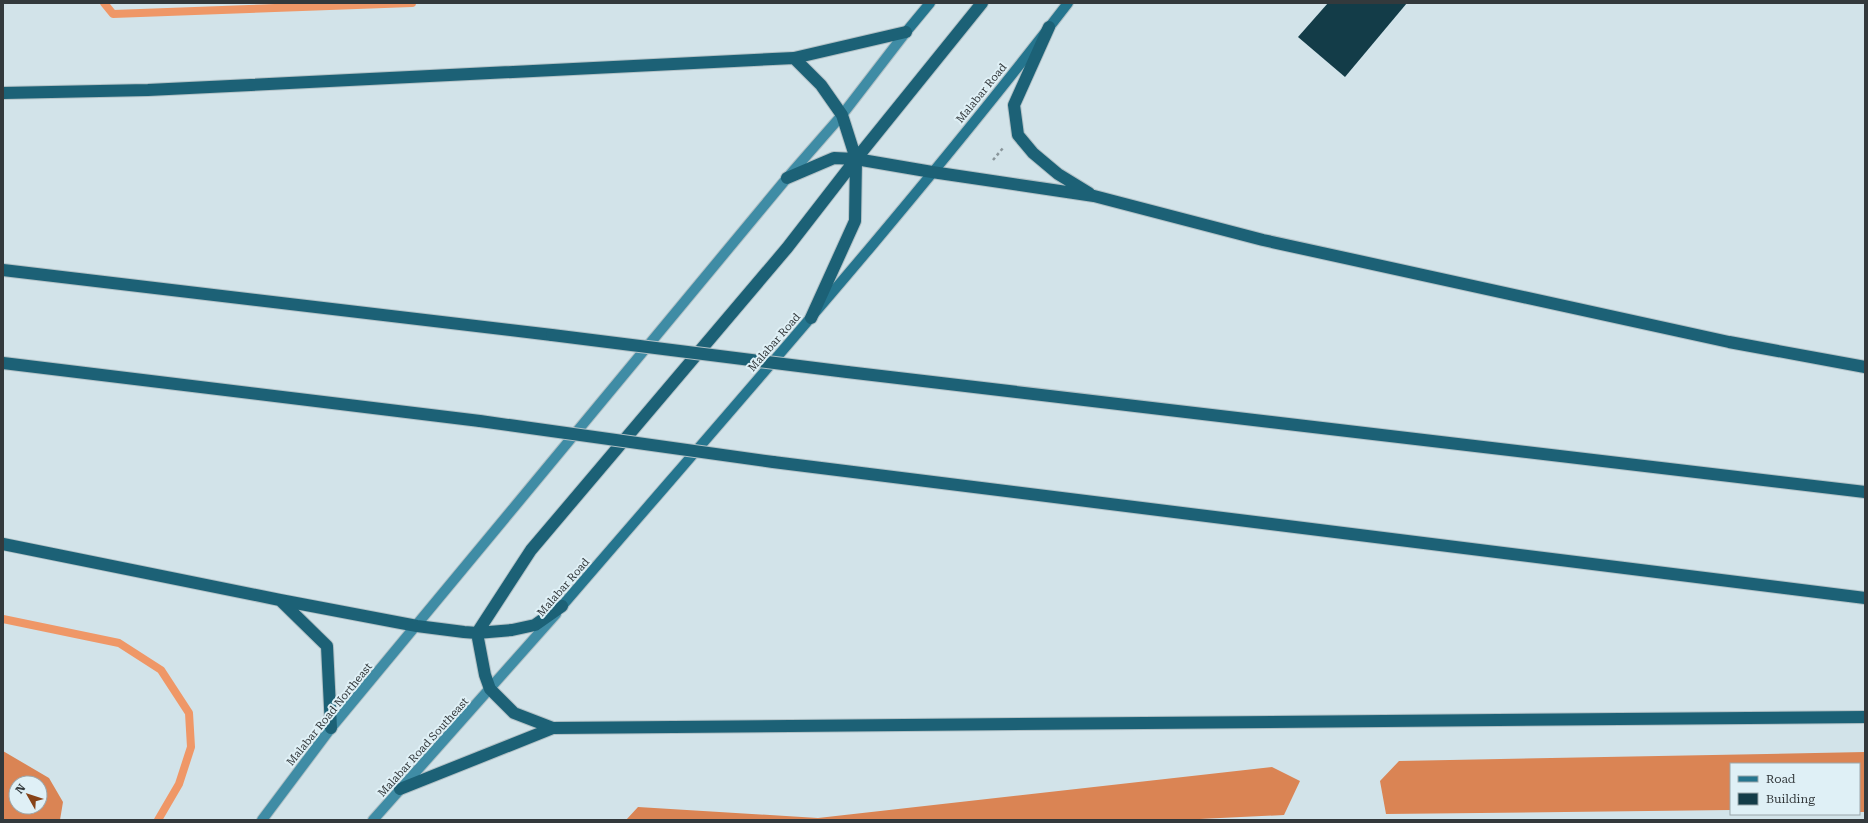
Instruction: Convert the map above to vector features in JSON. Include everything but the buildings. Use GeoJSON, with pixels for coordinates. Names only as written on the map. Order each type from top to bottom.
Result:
{"type":"FeatureCollection","features":[{"type":"Feature","properties":{"kind":"highway"},"geometry":{"type":"LineString","coordinates":[[553,728],[514,713],[490,689],[485,675],[477,633],[531,550],[787,248],[856,159],[982,3]]}},
{"type":"Feature","properties":{"kind":"highway"},"geometry":{"type":"LineString","coordinates":[[1049,27],[1014,105],[1018,134],[1033,153],[1058,174],[1094,196]]}},
{"type":"Feature","properties":{"kind":"highway"},"geometry":{"type":"LineString","coordinates":[[3,92],[156,89],[794,58],[906,32]]}},
{"type":"Feature","properties":{"kind":"highway"},"geometry":{"type":"LineString","coordinates":[[794,58],[821,85],[842,115],[856,159],[855,221],[811,318]]}},
{"type":"Feature","properties":{"kind":"highway"},"geometry":{"type":"LineString","coordinates":[[788,178],[834,158],[856,159],[1094,196],[1263,240],[1729,342],[1865,367]]}},
{"type":"Feature","properties":{"kind":"highway"},"geometry":{"type":"LineString","coordinates":[[3,270],[552,335],[847,372],[1865,492]]}},
{"type":"Feature","properties":{"kind":"highway"},"geometry":{"type":"LineString","coordinates":[[3,363],[480,421],[773,462],[1865,598]]}},
{"type":"Feature","properties":{"kind":"highway"},"geometry":{"type":"LineString","coordinates":[[3,544],[417,626],[477,633],[512,630],[535,625],[562,606]]}},
{"type":"Feature","properties":{"kind":"highway"},"geometry":{"type":"LineString","coordinates":[[280,600],[327,646],[330,728]]}},
{"type":"Feature","properties":{"kind":"highway"},"geometry":{"type":"LineString","coordinates":[[400,789],[553,728],[1865,717]]}},
{"type":"Feature","properties":{"kind":"main road"},"geometry":{"type":"LineString","coordinates":[[417,626],[788,178],[842,115],[930,3]]}},
{"type":"Feature","properties":{"kind":"main road","name":"Malabar Road"},"geometry":{"type":"LineString","coordinates":[[490,689],[811,318],[932,172],[1068,3]]}},
{"type":"Feature","properties":{"kind":"main road","name":"Malabar Road Northeast"},"geometry":{"type":"LineString","coordinates":[[262,820],[330,728],[417,626]]}},
{"type":"Feature","properties":{"kind":"main road","name":"Malabar Road Southeast"},"geometry":{"type":"LineString","coordinates":[[373,820],[490,689]]}},
{"type":"Feature","properties":{"kind":"path"},"geometry":{"type":"LineString","coordinates":[[989,165],[1005,145]]}},
{"type":"Feature","properties":{"kind":"shaded area"},"geometry":{"type":"Polygon","coordinates":[[[3,751],[44,775],[8,775],[8,815],[48,815],[48,777],[63,802],[60,820],[3,820],[3,751]]]}},
{"type":"Feature","properties":{"kind":"shaded area"},"geometry":{"type":"Polygon","coordinates":[[[1865,752],[1865,812],[1860,812],[1860,763],[1730,763],[1730,810],[1386,814],[1380,781],[1399,761],[1865,752]]]}},
{"type":"Feature","properties":{"kind":"shaded area"},"geometry":{"type":"Polygon","coordinates":[[[1272,767],[1300,781],[1284,815],[1179,820],[626,820],[638,807],[818,818],[1272,767]]]}},
{"type":"Feature","properties":{"kind":"waterway"},"geometry":{"type":"LineString","coordinates":[[104,3],[113,14],[412,3]]}},
{"type":"Feature","properties":{"kind":"waterway"},"geometry":{"type":"LineString","coordinates":[[3,619],[119,643],[161,670],[189,713],[191,747],[179,784],[158,820]]}}]}
